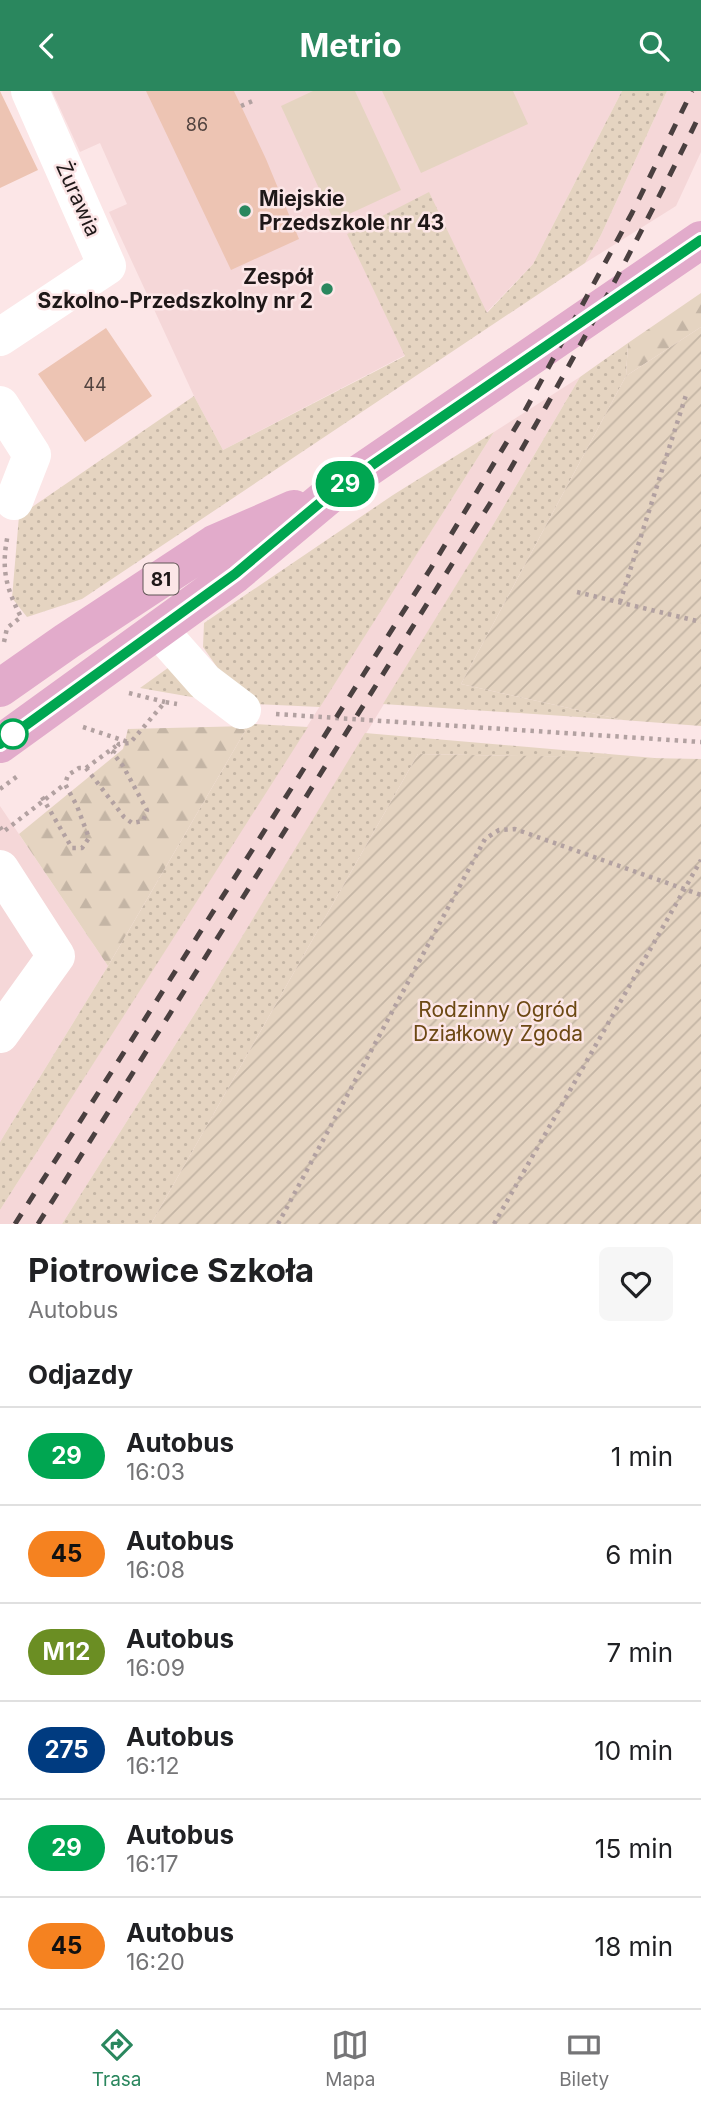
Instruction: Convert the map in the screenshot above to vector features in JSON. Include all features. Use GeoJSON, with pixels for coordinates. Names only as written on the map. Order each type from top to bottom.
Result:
{"type":"FeatureCollection","features":[{"type":"Feature","properties":{"kind":"main road","name":"81"},"geometry":{"type":"LineString","coordinates":[[0,744],[235,574],[334,491],[701,240]]}},
{"type":"Feature","properties":{"kind":"main road","name":"81"},"geometry":{"type":"LineString","coordinates":[[0,688],[214,544],[334,491]]}},
{"type":"Feature","properties":{"kind":"street","name":"Żurawia"},"geometry":{"type":"LineString","coordinates":[[0,337],[107,266],[30,91]]}},
{"type":"Feature","properties":{"kind":"street"},"geometry":{"type":"LineString","coordinates":[[0,405],[32,455],[14,501]]}},
{"type":"Feature","properties":{"kind":"street"},"geometry":{"type":"LineString","coordinates":[[159,630],[205,682],[255,712]]}},
{"type":"Feature","properties":{"kind":"street"},"geometry":{"type":"LineString","coordinates":[[0,869],[56,955],[0,1034]]}},
{"type":"Feature","properties":{"kind":"path"},"geometry":{"type":"LineString","coordinates":[[241,106],[255,100]]}},
{"type":"Feature","properties":{"kind":"path"},"geometry":{"type":"LineString","coordinates":[[620,602],[686,395]]}},
{"type":"Feature","properties":{"kind":"path"},"geometry":{"type":"LineString","coordinates":[[0,562],[3,563],[9,595],[22,617],[7,628],[5,641],[0,644]]}},
{"type":"Feature","properties":{"kind":"path"},"geometry":{"type":"LineString","coordinates":[[577,592],[701,622]]}},
{"type":"Feature","properties":{"kind":"path"},"geometry":{"type":"LineString","coordinates":[[119,699],[129,692],[178,704]]}},
{"type":"Feature","properties":{"kind":"path"},"geometry":{"type":"LineString","coordinates":[[0,827],[3,832],[65,784],[68,775],[79,768],[86,768],[120,744],[130,743],[165,702]]}},
{"type":"Feature","properties":{"kind":"path"},"geometry":{"type":"LineString","coordinates":[[255,712],[701,741]]}},
{"type":"Feature","properties":{"kind":"path"},"geometry":{"type":"LineString","coordinates":[[89,719],[79,725],[130,743]]}},
{"type":"Feature","properties":{"kind":"path"},"geometry":{"type":"LineString","coordinates":[[86,768],[124,817],[132,823],[143,821],[148,810],[113,753],[120,744]]}},
{"type":"Feature","properties":{"kind":"path"},"geometry":{"type":"LineString","coordinates":[[43,799],[72,848],[82,848],[89,838],[87,830],[65,784]]}},
{"type":"Feature","properties":{"kind":"path"},"geometry":{"type":"LineString","coordinates":[[278,1224],[485,839],[499,830],[515,829],[701,895]]}},
{"type":"Feature","properties":{"kind":"path"},"geometry":{"type":"LineString","coordinates":[[494,1224],[701,860]]}},
{"type":"Feature","properties":{"kind":"shaded area","name":"Zespół Szkolno-Przedszkolny nr 2"},"geometry":{"type":"Polygon","coordinates":[[[52,91],[622,91],[533,264],[486,313],[223,450],[194,396],[109,212],[127,204],[100,143],[80,152],[52,91]]]}},
{"type":"Feature","properties":{"kind":"shaded area"},"geometry":{"type":"Polygon","coordinates":[[[667,91],[701,91],[701,152],[676,206],[585,263],[601,235],[667,91]]]}},
{"type":"Feature","properties":{"kind":"shaded area"},"geometry":{"type":"Polygon","coordinates":[[[580,377],[211,988],[62,1224],[0,1224],[0,1210],[494,432],[580,377]]]}},
{"type":"Feature","properties":{"kind":"shaded area"},"geometry":{"type":"Polygon","coordinates":[[[0,806],[108,966],[0,1142],[0,806]]]}},
{"type":"Feature","properties":{"kind":"green space"},"geometry":{"type":"Polygon","coordinates":[[[313,91],[355,91],[401,190],[334,221],[281,106],[313,91]]]}},
{"type":"Feature","properties":{"kind":"green space"},"geometry":{"type":"Polygon","coordinates":[[[382,91],[513,91],[528,124],[421,173],[382,91]]]}},
{"type":"Feature","properties":{"kind":"green space"},"geometry":{"type":"Polygon","coordinates":[[[622,91],[667,91],[601,235],[585,263],[82,599],[27,617],[12,598],[19,516],[194,396],[223,450],[405,356],[347,234],[429,192],[487,313],[533,264],[622,91]]]}},
{"type":"Feature","properties":{"kind":"green space"},"geometry":{"type":"Polygon","coordinates":[[[701,293],[701,327],[626,376],[628,343],[701,293]]]}},
{"type":"Feature","properties":{"kind":"green space"},"geometry":{"type":"Polygon","coordinates":[[[701,327],[701,726],[623,720],[461,684],[626,376],[701,327]]]}},
{"type":"Feature","properties":{"kind":"green space"},"geometry":{"type":"Polygon","coordinates":[[[628,343],[626,376],[461,684],[623,720],[383,704],[580,377],[628,343]]]}},
{"type":"Feature","properties":{"kind":"green space"},"geometry":{"type":"Polygon","coordinates":[[[494,432],[320,707],[254,704],[219,670],[203,647],[204,623],[393,495],[494,432]]]}},
{"type":"Feature","properties":{"kind":"green space"},"geometry":{"type":"Polygon","coordinates":[[[172,665],[209,700],[140,688],[172,665]]]}},
{"type":"Feature","properties":{"kind":"green space"},"geometry":{"type":"Polygon","coordinates":[[[248,726],[308,727],[0,1210],[0,1142],[108,966],[248,726]]]}},
{"type":"Feature","properties":{"kind":"green space"},"geometry":{"type":"Polygon","coordinates":[[[248,726],[108,966],[19,834],[123,749],[128,729],[248,726]]]}},
{"type":"Feature","properties":{"kind":"green space"},"geometry":{"type":"Polygon","coordinates":[[[365,733],[666,759],[418,754],[151,1224],[62,1224],[211,988],[365,733]]]}},
{"type":"Feature","properties":{"kind":"green space","name":"Rodzinny Ogród Działkowy Zgoda"},"geometry":{"type":"Polygon","coordinates":[[[418,754],[701,759],[701,1224],[151,1224],[418,754]]]}},
{"type":"Feature","properties":{"kind":"building"},"geometry":{"type":"Polygon","coordinates":[[[0,91],[38,170],[0,188],[0,91]]]}},
{"type":"Feature","properties":{"kind":"building"},"geometry":{"type":"Polygon","coordinates":[[[146,91],[234,91],[299,239],[231,270],[146,91]]]}},
{"type":"Feature","properties":{"kind":"building"},"geometry":{"type":"Polygon","coordinates":[[[106,328],[152,396],[85,442],[38,374],[106,328]]]}},
{"type":"Feature","properties":{"kind":"railway"},"geometry":{"type":"LineString","coordinates":[[15,1224],[431,568],[520,420],[632,213],[692,91]]}},
{"type":"Feature","properties":{"kind":"railway"},"geometry":{"type":"LineString","coordinates":[[38,1224],[496,494],[602,305],[701,112]]}},
{"type":"Feature","properties":{"kind":"bus line","name":"29"},"geometry":{"type":"LineString","coordinates":[[0,744],[235,574],[334,491],[701,240]]}},
{"type":"Feature","properties":{"kind":"place","name":"Miejskie Przedszkole nr 43"},"geometry":{"type":"Point","coordinates":[245,211]}},
{"type":"Feature","properties":{"kind":"place","name":"Zespół Szkolno-Przedszkolny nr 2"},"geometry":{"type":"Point","coordinates":[327,289]}}]}
